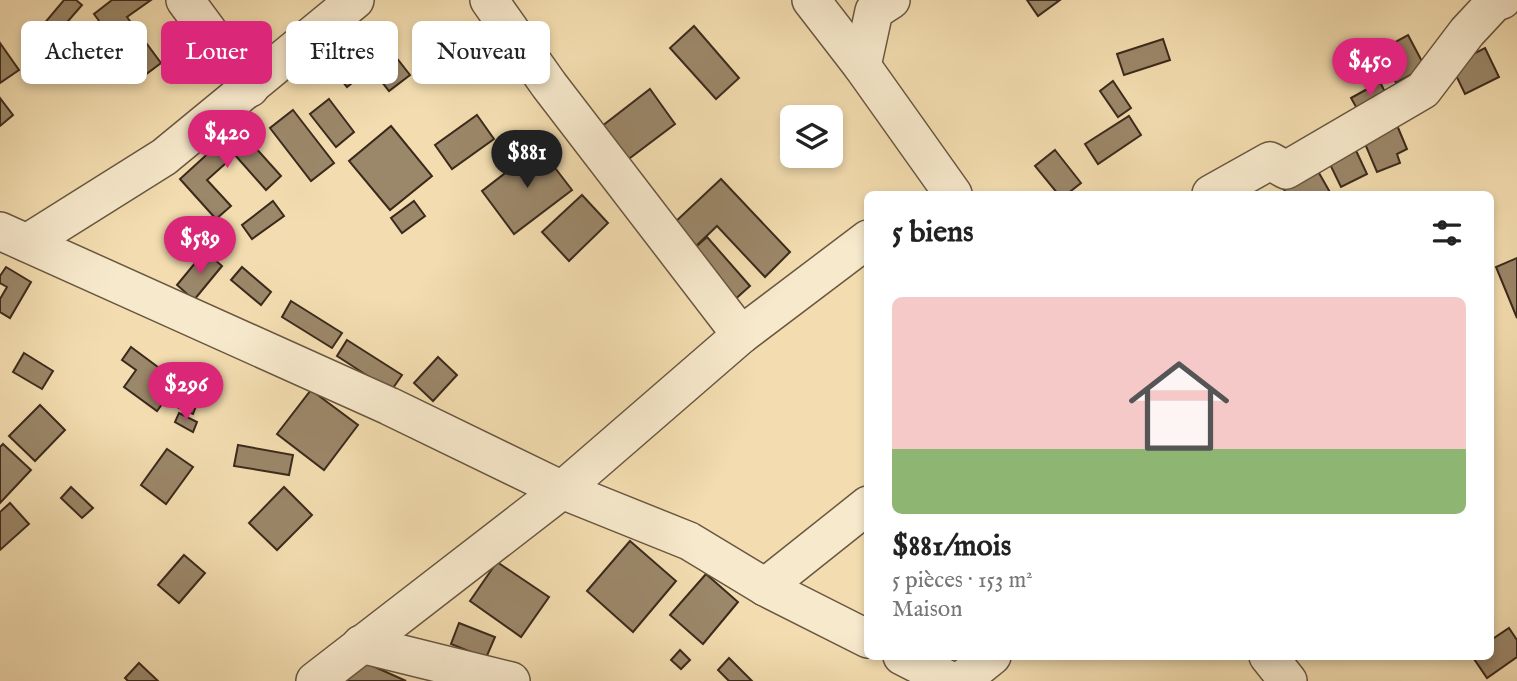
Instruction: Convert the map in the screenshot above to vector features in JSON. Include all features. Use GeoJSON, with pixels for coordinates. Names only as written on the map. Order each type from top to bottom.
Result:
{"type":"FeatureCollection","features":[{"type":"Feature","properties":{"kind":"street"},"geometry":{"type":"LineString","coordinates":[[185,0],[250,88]]}},
{"type":"Feature","properties":{"kind":"street"},"geometry":{"type":"LineString","coordinates":[[14,237],[164,158],[355,0]]}},
{"type":"Feature","properties":{"kind":"street"},"geometry":{"type":"LineString","coordinates":[[489,0],[549,85],[741,335]]}},
{"type":"Feature","properties":{"kind":"street"},"geometry":{"type":"LineString","coordinates":[[811,0],[862,66],[941,190]]}},
{"type":"Feature","properties":{"kind":"street"},"geometry":{"type":"LineString","coordinates":[[862,66],[874,10],[891,0]]}},
{"type":"Feature","properties":{"kind":"street"},"geometry":{"type":"LineString","coordinates":[[1216,191],[1270,161],[1286,170],[1423,90],[1467,32],[1494,4],[1502,0]]}},
{"type":"Feature","properties":{"kind":"street"},"geometry":{"type":"LineString","coordinates":[[14,237],[376,400],[562,490],[689,541],[765,587],[864,637]]}},
{"type":"Feature","properties":{"kind":"street"},"geometry":{"type":"LineString","coordinates":[[315,681],[562,490],[741,335],[864,242]]}},
{"type":"Feature","properties":{"kind":"street"},"geometry":{"type":"LineString","coordinates":[[765,587],[864,508]]}},
{"type":"Feature","properties":{"kind":"street"},"geometry":{"type":"LineString","coordinates":[[361,644],[511,681]]}},
{"type":"Feature","properties":{"kind":"street"},"geometry":{"type":"LineString","coordinates":[[910,660],[951,681]]}},
{"type":"Feature","properties":{"kind":"street"},"geometry":{"type":"LineString","coordinates":[[961,681],[987,660]]}},
{"type":"Feature","properties":{"kind":"street"},"geometry":{"type":"LineString","coordinates":[[1271,660],[1288,681]]}},
{"type":"Feature","properties":{"kind":"building"},"geometry":{"type":"Polygon","coordinates":[[[64,0],[76,0],[82,5],[68,21],[46,21],[64,0]]]}},
{"type":"Feature","properties":{"kind":"building"},"geometry":{"type":"Polygon","coordinates":[[[112,0],[151,0],[127,17],[130,21],[99,21],[94,14],[112,0]]]}},
{"type":"Feature","properties":{"kind":"building"},"geometry":{"type":"Polygon","coordinates":[[[1027,0],[1060,0],[1038,16],[1027,0]]]}},
{"type":"Feature","properties":{"kind":"building"},"geometry":{"type":"Polygon","coordinates":[[[694,26],[739,78],[716,99],[670,48],[694,26]]]}},
{"type":"Feature","properties":{"kind":"building"},"geometry":{"type":"Polygon","coordinates":[[[1408,35],[1425,67],[1396,83],[1379,51],[1408,35]]]}},
{"type":"Feature","properties":{"kind":"building"},"geometry":{"type":"Polygon","coordinates":[[[1163,39],[1170,60],[1124,75],[1117,54],[1163,39]]]}},
{"type":"Feature","properties":{"kind":"building"},"geometry":{"type":"Polygon","coordinates":[[[0,43],[19,70],[0,83],[0,43]]]}},
{"type":"Feature","properties":{"kind":"building"},"geometry":{"type":"Polygon","coordinates":[[[147,44],[161,63],[147,74],[147,44]]]}},
{"type":"Feature","properties":{"kind":"building"},"geometry":{"type":"Polygon","coordinates":[[[1485,48],[1499,77],[1465,94],[1451,65],[1485,48]]]}},
{"type":"Feature","properties":{"kind":"building"},"geometry":{"type":"Polygon","coordinates":[[[398,60],[410,75],[389,91],[384,84],[398,84],[398,60]]]}},
{"type":"Feature","properties":{"kind":"building"},"geometry":{"type":"Polygon","coordinates":[[[1113,81],[1131,108],[1118,117],[1100,91],[1113,81]]]}},
{"type":"Feature","properties":{"kind":"building"},"geometry":{"type":"Polygon","coordinates":[[[1380,82],[1388,98],[1360,114],[1351,98],[1380,82]]]}},
{"type":"Feature","properties":{"kind":"building"},"geometry":{"type":"Polygon","coordinates":[[[650,89],[675,124],[622,164],[597,130],[650,89]]]}},
{"type":"Feature","properties":{"kind":"building"},"geometry":{"type":"Polygon","coordinates":[[[0,98],[13,115],[0,126],[0,98]]]}},
{"type":"Feature","properties":{"kind":"building"},"geometry":{"type":"Polygon","coordinates":[[[329,99],[354,132],[336,147],[310,114],[329,99]]]}},
{"type":"Feature","properties":{"kind":"building"},"geometry":{"type":"Polygon","coordinates":[[[293,110],[334,163],[311,181],[270,128],[293,110]]]}},
{"type":"Feature","properties":{"kind":"building"},"geometry":{"type":"Polygon","coordinates":[[[477,115],[494,139],[452,169],[435,145],[477,115]]]}},
{"type":"Feature","properties":{"kind":"building"},"geometry":{"type":"Polygon","coordinates":[[[1129,116],[1141,135],[1098,164],[1085,144],[1129,116]]]}},
{"type":"Feature","properties":{"kind":"building"},"geometry":{"type":"Polygon","coordinates":[[[1394,118],[1407,149],[1397,154],[1400,163],[1377,172],[1360,132],[1394,118]]]}},
{"type":"Feature","properties":{"kind":"building"},"geometry":{"type":"Polygon","coordinates":[[[391,126],[432,176],[390,210],[349,161],[391,126]]]}},
{"type":"Feature","properties":{"kind":"building"},"geometry":{"type":"Polygon","coordinates":[[[237,127],[281,176],[266,190],[235,155],[207,180],[231,206],[216,219],[180,179],[237,127]]]}},
{"type":"Feature","properties":{"kind":"building"},"geometry":{"type":"Polygon","coordinates":[[[1352,142],[1367,174],[1341,187],[1325,154],[1352,142]]]}},
{"type":"Feature","properties":{"kind":"building"},"geometry":{"type":"Polygon","coordinates":[[[539,147],[572,190],[514,234],[482,191],[539,147]]]}},
{"type":"Feature","properties":{"kind":"building"},"geometry":{"type":"Polygon","coordinates":[[[1055,150],[1081,183],[1071,191],[1056,191],[1035,166],[1055,150]]]}},
{"type":"Feature","properties":{"kind":"building"},"geometry":{"type":"Polygon","coordinates":[[[1315,166],[1329,191],[1285,191],[1281,185],[1315,166]]]}},
{"type":"Feature","properties":{"kind":"building"},"geometry":{"type":"Polygon","coordinates":[[[721,179],[790,252],[765,277],[717,226],[695,247],[673,224],[721,179]]]}},
{"type":"Feature","properties":{"kind":"building"},"geometry":{"type":"Polygon","coordinates":[[[582,195],[608,223],[569,261],[542,232],[582,195]]]}},
{"type":"Feature","properties":{"kind":"building"},"geometry":{"type":"Polygon","coordinates":[[[273,201],[284,216],[252,239],[242,225],[273,201]]]}},
{"type":"Feature","properties":{"kind":"building"},"geometry":{"type":"Polygon","coordinates":[[[414,201],[425,216],[402,233],[391,218],[414,201]]]}},
{"type":"Feature","properties":{"kind":"building"},"geometry":{"type":"Polygon","coordinates":[[[707,237],[750,286],[732,302],[689,253],[707,237]]]}},
{"type":"Feature","properties":{"kind":"building"},"geometry":{"type":"Polygon","coordinates":[[[205,251],[222,266],[194,300],[177,285],[205,251]]]}},
{"type":"Feature","properties":{"kind":"building"},"geometry":{"type":"Polygon","coordinates":[[[1517,258],[1517,318],[1496,267],[1517,258]]]}},
{"type":"Feature","properties":{"kind":"building"},"geometry":{"type":"Polygon","coordinates":[[[6,267],[31,282],[10,318],[0,312],[0,299],[7,287],[0,283],[0,276],[6,267]]]}},
{"type":"Feature","properties":{"kind":"building"},"geometry":{"type":"Polygon","coordinates":[[[242,267],[271,292],[261,305],[231,280],[242,267]]]}},
{"type":"Feature","properties":{"kind":"building"},"geometry":{"type":"Polygon","coordinates":[[[291,301],[342,333],[332,348],[282,317],[291,301]]]}},
{"type":"Feature","properties":{"kind":"building"},"geometry":{"type":"Polygon","coordinates":[[[347,340],[402,375],[391,391],[337,356],[347,340]]]}},
{"type":"Feature","properties":{"kind":"building"},"geometry":{"type":"Polygon","coordinates":[[[131,347],[178,382],[157,411],[124,387],[136,370],[122,360],[131,347]]]}},
{"type":"Feature","properties":{"kind":"building"},"geometry":{"type":"Polygon","coordinates":[[[24,353],[53,371],[42,389],[13,372],[24,353]]]}},
{"type":"Feature","properties":{"kind":"building"},"geometry":{"type":"Polygon","coordinates":[[[438,357],[457,375],[433,401],[414,383],[438,357]]]}},
{"type":"Feature","properties":{"kind":"building"},"geometry":{"type":"Polygon","coordinates":[[[311,390],[358,425],[324,470],[277,434],[311,390]]]}},
{"type":"Feature","properties":{"kind":"building"},"geometry":{"type":"Polygon","coordinates":[[[181,400],[196,406],[193,414],[177,407],[181,400]]]}},
{"type":"Feature","properties":{"kind":"building"},"geometry":{"type":"Polygon","coordinates":[[[40,405],[65,430],[35,461],[9,436],[40,405]]]}},
{"type":"Feature","properties":{"kind":"building"},"geometry":{"type":"Polygon","coordinates":[[[179,413],[197,422],[193,432],[175,422],[179,413]]]}},
{"type":"Feature","properties":{"kind":"building"},"geometry":{"type":"Polygon","coordinates":[[[3,444],[31,470],[0,503],[0,447],[3,444]]]}},
{"type":"Feature","properties":{"kind":"building"},"geometry":{"type":"Polygon","coordinates":[[[238,445],[293,455],[289,475],[234,466],[238,445]]]}},
{"type":"Feature","properties":{"kind":"building"},"geometry":{"type":"Polygon","coordinates":[[[167,449],[193,467],[166,504],[141,485],[167,449]]]}},
{"type":"Feature","properties":{"kind":"building"},"geometry":{"type":"Polygon","coordinates":[[[71,487],[93,508],[82,518],[61,498],[71,487]]]}},
{"type":"Feature","properties":{"kind":"building"},"geometry":{"type":"Polygon","coordinates":[[[284,487],[312,515],[277,550],[249,523],[284,487]]]}},
{"type":"Feature","properties":{"kind":"building"},"geometry":{"type":"Polygon","coordinates":[[[10,503],[29,524],[0,550],[0,512],[10,503]]]}},
{"type":"Feature","properties":{"kind":"building"},"geometry":{"type":"Polygon","coordinates":[[[630,541],[676,581],[633,632],[587,591],[630,541]]]}},
{"type":"Feature","properties":{"kind":"building"},"geometry":{"type":"Polygon","coordinates":[[[184,555],[205,573],[179,603],[158,585],[184,555]]]}},
{"type":"Feature","properties":{"kind":"building"},"geometry":{"type":"Polygon","coordinates":[[[497,562],[549,597],[521,637],[470,601],[497,562]]]}},
{"type":"Feature","properties":{"kind":"building"},"geometry":{"type":"Polygon","coordinates":[[[706,574],[738,602],[703,644],[670,615],[706,574]]]}},
{"type":"Feature","properties":{"kind":"building"},"geometry":{"type":"Polygon","coordinates":[[[459,623],[495,637],[486,658],[451,644],[459,623]]]}},
{"type":"Feature","properties":{"kind":"building"},"geometry":{"type":"Polygon","coordinates":[[[1509,628],[1517,640],[1517,657],[1487,678],[1475,660],[1494,660],[1494,638],[1509,628]]]}},
{"type":"Feature","properties":{"kind":"building"},"geometry":{"type":"Polygon","coordinates":[[[680,650],[690,660],[681,669],[671,660],[680,650]]]}},
{"type":"Feature","properties":{"kind":"building"},"geometry":{"type":"Polygon","coordinates":[[[355,658],[406,681],[345,681],[355,658]]]}},
{"type":"Feature","properties":{"kind":"building"},"geometry":{"type":"Polygon","coordinates":[[[729,658],[752,681],[729,681],[718,670],[729,658]]]}},
{"type":"Feature","properties":{"kind":"building"},"geometry":{"type":"Polygon","coordinates":[[[139,663],[158,681],[128,681],[125,678],[139,663]]]}}]}
